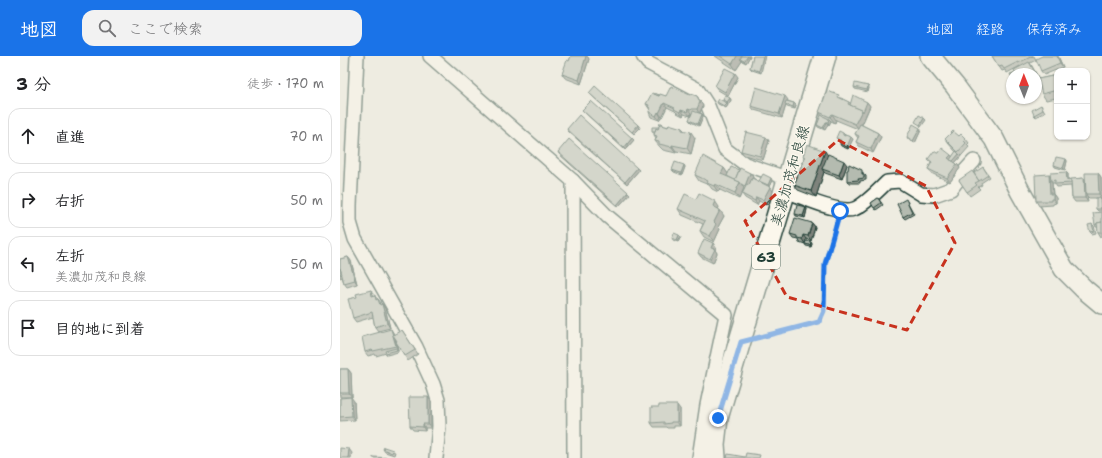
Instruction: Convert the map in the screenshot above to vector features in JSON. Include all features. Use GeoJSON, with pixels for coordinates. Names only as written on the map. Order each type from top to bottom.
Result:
{"type":"FeatureCollection","features":[{"type":"Feature","properties":{"kind":"main road","name":"美濃加茂和良線"},"geometry":{"type":"LineString","coordinates":[[715,458],[714,444],[718,418],[825,56]]}},
{"type":"Feature","properties":{"kind":"street"},"geometry":{"type":"LineString","coordinates":[[357,56],[350,222],[355,239],[416,347],[433,384],[438,400],[439,426],[436,458]]}},
{"type":"Feature","properties":{"kind":"street"},"geometry":{"type":"LineString","coordinates":[[430,56],[573,181],[607,216],[726,315],[707,405],[699,458]]}},
{"type":"Feature","properties":{"kind":"street"},"geometry":{"type":"LineString","coordinates":[[643,56],[648,63],[697,89],[708,106],[725,149],[745,164],[840,211],[854,209],[875,194],[887,182],[900,182],[921,194],[934,195],[951,189],[974,161]]}},
{"type":"Feature","properties":{"kind":"street"},"geometry":{"type":"LineString","coordinates":[[930,56],[955,86],[994,139],[1020,191],[1064,269],[1102,304]]}},
{"type":"Feature","properties":{"kind":"street"},"geometry":{"type":"LineString","coordinates":[[573,181],[574,458]]}},
{"type":"Feature","properties":{"kind":"path"},"geometry":{"type":"LineString","coordinates":[[741,342],[819,322],[824,311],[825,264],[840,211]]}},
{"type":"Feature","properties":{"kind":"highlighted area"},"geometry":{"type":"Polygon","coordinates":[[[838,140],[926,186],[955,243],[907,330],[787,297],[745,221],[838,140]]]}},
{"type":"Feature","properties":{"kind":"building"},"geometry":{"type":"Polygon","coordinates":[[[571,56],[586,56],[579,80],[562,74],[567,60],[569,61],[571,56]]]}},
{"type":"Feature","properties":{"kind":"building"},"geometry":{"type":"Polygon","coordinates":[[[720,56],[737,56],[732,64],[720,56]]]}},
{"type":"Feature","properties":{"kind":"building"},"geometry":{"type":"Polygon","coordinates":[[[742,56],[748,56],[744,61],[740,59],[742,56]]]}},
{"type":"Feature","properties":{"kind":"building"},"geometry":{"type":"Polygon","coordinates":[[[753,56],[763,56],[759,71],[750,68],[753,56]]]}},
{"type":"Feature","properties":{"kind":"building"},"geometry":{"type":"Polygon","coordinates":[[[992,56],[1033,56],[1004,69],[1002,66],[999,67],[992,56]]]}},
{"type":"Feature","properties":{"kind":"building"},"geometry":{"type":"Polygon","coordinates":[[[1042,56],[1057,56],[1060,63],[1042,71],[1036,59],[1042,56]]]}},
{"type":"Feature","properties":{"kind":"building"},"geometry":{"type":"Polygon","coordinates":[[[1029,62],[1032,68],[1018,68],[1029,62]]]}},
{"type":"Feature","properties":{"kind":"building"},"geometry":{"type":"Polygon","coordinates":[[[725,68],[735,73],[725,92],[715,86],[725,68]]]}},
{"type":"Feature","properties":{"kind":"building"},"geometry":{"type":"Polygon","coordinates":[[[1054,76],[1054,91],[1042,94],[1042,78],[1054,76]]]}},
{"type":"Feature","properties":{"kind":"building"},"geometry":{"type":"Polygon","coordinates":[[[855,83],[868,86],[867,90],[854,87],[855,83]]]}},
{"type":"Feature","properties":{"kind":"building"},"geometry":{"type":"Polygon","coordinates":[[[595,86],[638,125],[632,132],[589,93],[595,86]]]}},
{"type":"Feature","properties":{"kind":"building"},"geometry":{"type":"Polygon","coordinates":[[[671,86],[690,95],[697,96],[700,102],[697,109],[688,109],[687,112],[681,110],[680,112],[664,103],[656,116],[649,112],[649,105],[646,104],[652,93],[659,96],[660,94],[666,96],[671,86]]]}},
{"type":"Feature","properties":{"kind":"building"},"geometry":{"type":"Polygon","coordinates":[[[756,87],[785,96],[779,114],[751,106],[756,87]]]}},
{"type":"Feature","properties":{"kind":"building"},"geometry":{"type":"Polygon","coordinates":[[[827,91],[839,95],[838,97],[849,102],[848,104],[862,110],[855,124],[832,114],[830,117],[819,112],[827,91]]]}},
{"type":"Feature","properties":{"kind":"building"},"geometry":{"type":"Polygon","coordinates":[[[725,95],[730,98],[727,102],[723,99],[725,95]]]}},
{"type":"Feature","properties":{"kind":"building"},"geometry":{"type":"Polygon","coordinates":[[[853,95],[867,102],[863,112],[862,110],[850,105],[853,95]]]}},
{"type":"Feature","properties":{"kind":"building"},"geometry":{"type":"Polygon","coordinates":[[[719,99],[727,103],[724,106],[717,102],[719,99]]]}},
{"type":"Feature","properties":{"kind":"building"},"geometry":{"type":"Polygon","coordinates":[[[591,101],[632,138],[624,148],[582,110],[591,101]]]}},
{"type":"Feature","properties":{"kind":"building"},"geometry":{"type":"Polygon","coordinates":[[[786,101],[794,103],[793,107],[785,104],[786,101]]]}},
{"type":"Feature","properties":{"kind":"building"},"geometry":{"type":"Polygon","coordinates":[[[1041,105],[1043,110],[1034,115],[1032,110],[1041,105]]]}},
{"type":"Feature","properties":{"kind":"building"},"geometry":{"type":"Polygon","coordinates":[[[693,111],[702,114],[698,124],[689,120],[693,111]]]}},
{"type":"Feature","properties":{"kind":"building"},"geometry":{"type":"Polygon","coordinates":[[[579,115],[637,168],[625,182],[567,129],[579,115]]]}},
{"type":"Feature","properties":{"kind":"building"},"geometry":{"type":"Polygon","coordinates":[[[821,115],[829,119],[823,128],[817,125],[821,115]]]}},
{"type":"Feature","properties":{"kind":"building"},"geometry":{"type":"Polygon","coordinates":[[[919,115],[924,118],[920,125],[915,122],[919,115]]]}},
{"type":"Feature","properties":{"kind":"building"},"geometry":{"type":"Polygon","coordinates":[[[660,123],[668,127],[669,124],[691,132],[687,148],[672,145],[672,147],[659,144],[659,142],[655,141],[657,136],[654,135],[656,128],[658,129],[660,123]]]}},
{"type":"Feature","properties":{"kind":"building"},"geometry":{"type":"Polygon","coordinates":[[[860,124],[878,133],[871,149],[856,142],[859,136],[855,134],[860,124]]]}},
{"type":"Feature","properties":{"kind":"building"},"geometry":{"type":"Polygon","coordinates":[[[913,124],[920,128],[913,141],[907,137],[913,124]]]}},
{"type":"Feature","properties":{"kind":"building"},"geometry":{"type":"Polygon","coordinates":[[[652,127],[659,127],[658,129],[656,128],[655,131],[652,131],[652,127]]]}},
{"type":"Feature","properties":{"kind":"building"},"geometry":{"type":"Polygon","coordinates":[[[839,131],[845,136],[851,137],[847,147],[840,144],[841,140],[836,138],[839,131]]]}},
{"type":"Feature","properties":{"kind":"building"},"geometry":{"type":"Polygon","coordinates":[[[953,131],[959,136],[961,134],[966,139],[964,141],[966,143],[958,152],[945,139],[953,131]]]}},
{"type":"Feature","properties":{"kind":"building"},"geometry":{"type":"Polygon","coordinates":[[[746,132],[766,137],[760,156],[741,151],[746,132]]]}},
{"type":"Feature","properties":{"kind":"building"},"geometry":{"type":"Polygon","coordinates":[[[569,139],[628,192],[617,205],[558,152],[569,139]]]}},
{"type":"Feature","properties":{"kind":"building"},"geometry":{"type":"Polygon","coordinates":[[[807,144],[825,151],[811,191],[794,185],[805,157],[803,156],[807,144]]]}},
{"type":"Feature","properties":{"kind":"building"},"geometry":{"type":"Polygon","coordinates":[[[942,148],[951,155],[948,158],[957,164],[947,178],[928,169],[932,162],[928,159],[934,151],[939,153],[942,148]]]}},
{"type":"Feature","properties":{"kind":"building"},"geometry":{"type":"Polygon","coordinates":[[[956,151],[959,154],[953,161],[950,160],[956,151]]]}},
{"type":"Feature","properties":{"kind":"building"},"geometry":{"type":"Polygon","coordinates":[[[828,154],[844,161],[839,175],[822,169],[828,154]]]}},
{"type":"Feature","properties":{"kind":"building"},"geometry":{"type":"Polygon","coordinates":[[[703,156],[724,168],[721,174],[740,182],[735,193],[715,184],[714,186],[707,183],[708,181],[695,175],[703,156]]]}},
{"type":"Feature","properties":{"kind":"building"},"geometry":{"type":"Polygon","coordinates":[[[1056,157],[1066,159],[1063,168],[1054,165],[1056,157]]]}},
{"type":"Feature","properties":{"kind":"building"},"geometry":{"type":"Polygon","coordinates":[[[675,162],[684,165],[681,173],[672,170],[675,162]]]}},
{"type":"Feature","properties":{"kind":"building"},"geometry":{"type":"Polygon","coordinates":[[[849,164],[862,170],[864,178],[847,181],[847,170],[849,164]]]}},
{"type":"Feature","properties":{"kind":"building"},"geometry":{"type":"Polygon","coordinates":[[[731,167],[739,170],[735,180],[727,176],[731,167]]]}},
{"type":"Feature","properties":{"kind":"building"},"geometry":{"type":"Polygon","coordinates":[[[983,167],[988,175],[979,181],[974,173],[983,167]]]}},
{"type":"Feature","properties":{"kind":"building"},"geometry":{"type":"Polygon","coordinates":[[[740,168],[750,173],[745,186],[735,180],[740,168]]]}},
{"type":"Feature","properties":{"kind":"building"},"geometry":{"type":"Polygon","coordinates":[[[972,171],[979,181],[975,183],[977,185],[967,192],[959,180],[972,171]]]}},
{"type":"Feature","properties":{"kind":"building"},"geometry":{"type":"Polygon","coordinates":[[[1066,172],[1067,180],[1071,179],[1071,183],[1055,184],[1055,180],[1051,181],[1050,173],[1066,172]]]}},
{"type":"Feature","properties":{"kind":"building"},"geometry":{"type":"Polygon","coordinates":[[[1085,173],[1098,173],[1099,194],[1086,194],[1085,173]]]}},
{"type":"Feature","properties":{"kind":"building"},"geometry":{"type":"Polygon","coordinates":[[[763,174],[771,178],[768,185],[759,181],[763,174]]]}},
{"type":"Feature","properties":{"kind":"building"},"geometry":{"type":"Polygon","coordinates":[[[1049,174],[1050,194],[1053,194],[1053,199],[1051,199],[1051,201],[1036,201],[1035,175],[1049,174]]]}},
{"type":"Feature","properties":{"kind":"building"},"geometry":{"type":"Polygon","coordinates":[[[752,178],[770,187],[763,200],[756,197],[755,201],[742,194],[752,178]]]}},
{"type":"Feature","properties":{"kind":"building"},"geometry":{"type":"Polygon","coordinates":[[[1084,178],[1085,198],[1072,198],[1071,179],[1084,178]]]}},
{"type":"Feature","properties":{"kind":"building"},"geometry":{"type":"Polygon","coordinates":[[[699,193],[715,201],[713,206],[720,210],[714,222],[716,224],[710,236],[700,231],[705,221],[678,209],[685,194],[696,199],[699,193]]]}},
{"type":"Feature","properties":{"kind":"building"},"geometry":{"type":"Polygon","coordinates":[[[878,198],[881,203],[874,208],[871,203],[878,198]]]}},
{"type":"Feature","properties":{"kind":"building"},"geometry":{"type":"Polygon","coordinates":[[[1096,198],[1100,198],[1101,209],[1096,209],[1096,198]]]}},
{"type":"Feature","properties":{"kind":"building"},"geometry":{"type":"Polygon","coordinates":[[[906,199],[912,212],[903,217],[897,204],[906,199]]]}},
{"type":"Feature","properties":{"kind":"building"},"geometry":{"type":"Polygon","coordinates":[[[797,205],[806,207],[803,216],[795,214],[797,205]]]}},
{"type":"Feature","properties":{"kind":"building"},"geometry":{"type":"Polygon","coordinates":[[[1102,212],[1102,222],[1095,225],[1093,213],[1102,212]]]}},
{"type":"Feature","properties":{"kind":"building"},"geometry":{"type":"Polygon","coordinates":[[[795,218],[812,223],[808,236],[803,235],[802,239],[790,234],[795,218]]]}},
{"type":"Feature","properties":{"kind":"building"},"geometry":{"type":"Polygon","coordinates":[[[1102,222],[1102,232],[1098,232],[1097,223],[1102,222]]]}},
{"type":"Feature","properties":{"kind":"building"},"geometry":{"type":"Polygon","coordinates":[[[1092,224],[1094,231],[1090,232],[1088,225],[1092,224]]]}},
{"type":"Feature","properties":{"kind":"building"},"geometry":{"type":"Polygon","coordinates":[[[674,233],[679,235],[677,240],[672,238],[674,233]]]}},
{"type":"Feature","properties":{"kind":"building"},"geometry":{"type":"Polygon","coordinates":[[[704,239],[713,243],[711,248],[715,249],[710,259],[698,253],[704,239]]]}},
{"type":"Feature","properties":{"kind":"building"},"geometry":{"type":"Polygon","coordinates":[[[806,241],[811,242],[810,245],[805,244],[806,241]]]}},
{"type":"Feature","properties":{"kind":"building"},"geometry":{"type":"Polygon","coordinates":[[[348,257],[355,280],[344,283],[340,268],[340,259],[348,257]]]}},
{"type":"Feature","properties":{"kind":"building"},"geometry":{"type":"Polygon","coordinates":[[[371,290],[372,296],[375,295],[376,300],[378,299],[380,305],[382,304],[387,323],[375,327],[372,312],[353,318],[348,299],[357,297],[356,294],[371,290]]]}},
{"type":"Feature","properties":{"kind":"building"},"geometry":{"type":"Polygon","coordinates":[[[391,329],[396,346],[365,352],[362,337],[391,329]]]}},
{"type":"Feature","properties":{"kind":"building"},"geometry":{"type":"Polygon","coordinates":[[[402,330],[415,350],[405,356],[393,335],[402,330]]]}},
{"type":"Feature","properties":{"kind":"building"},"geometry":{"type":"Polygon","coordinates":[[[396,348],[397,350],[386,353],[385,351],[396,348]]]}},
{"type":"Feature","properties":{"kind":"building"},"geometry":{"type":"Polygon","coordinates":[[[340,369],[348,369],[349,393],[340,393],[340,369]]]}},
{"type":"Feature","properties":{"kind":"building"},"geometry":{"type":"Polygon","coordinates":[[[351,397],[352,416],[340,417],[340,398],[351,397]]]}},
{"type":"Feature","properties":{"kind":"building"},"geometry":{"type":"Polygon","coordinates":[[[409,397],[428,397],[428,424],[423,424],[423,427],[410,426],[409,397]]]}},
{"type":"Feature","properties":{"kind":"building"},"geometry":{"type":"Polygon","coordinates":[[[659,405],[677,405],[677,422],[664,424],[664,422],[651,423],[651,407],[659,407],[659,405]]]}},
{"type":"Feature","properties":{"kind":"building"},"geometry":{"type":"Polygon","coordinates":[[[384,447],[393,450],[392,453],[383,449],[384,447]]]}},
{"type":"Feature","properties":{"kind":"building"},"geometry":{"type":"Polygon","coordinates":[[[340,448],[349,449],[348,458],[340,458],[340,448]]]}},
{"type":"Feature","properties":{"kind":"building"},"geometry":{"type":"Polygon","coordinates":[[[746,453],[760,455],[759,458],[727,458],[728,454],[745,457],[746,453]]]}},
{"type":"Feature","properties":{"kind":"route"},"geometry":{"type":"LineString","coordinates":[[718,418],[741,342],[819,322],[824,311],[825,264],[840,211]]}}]}
